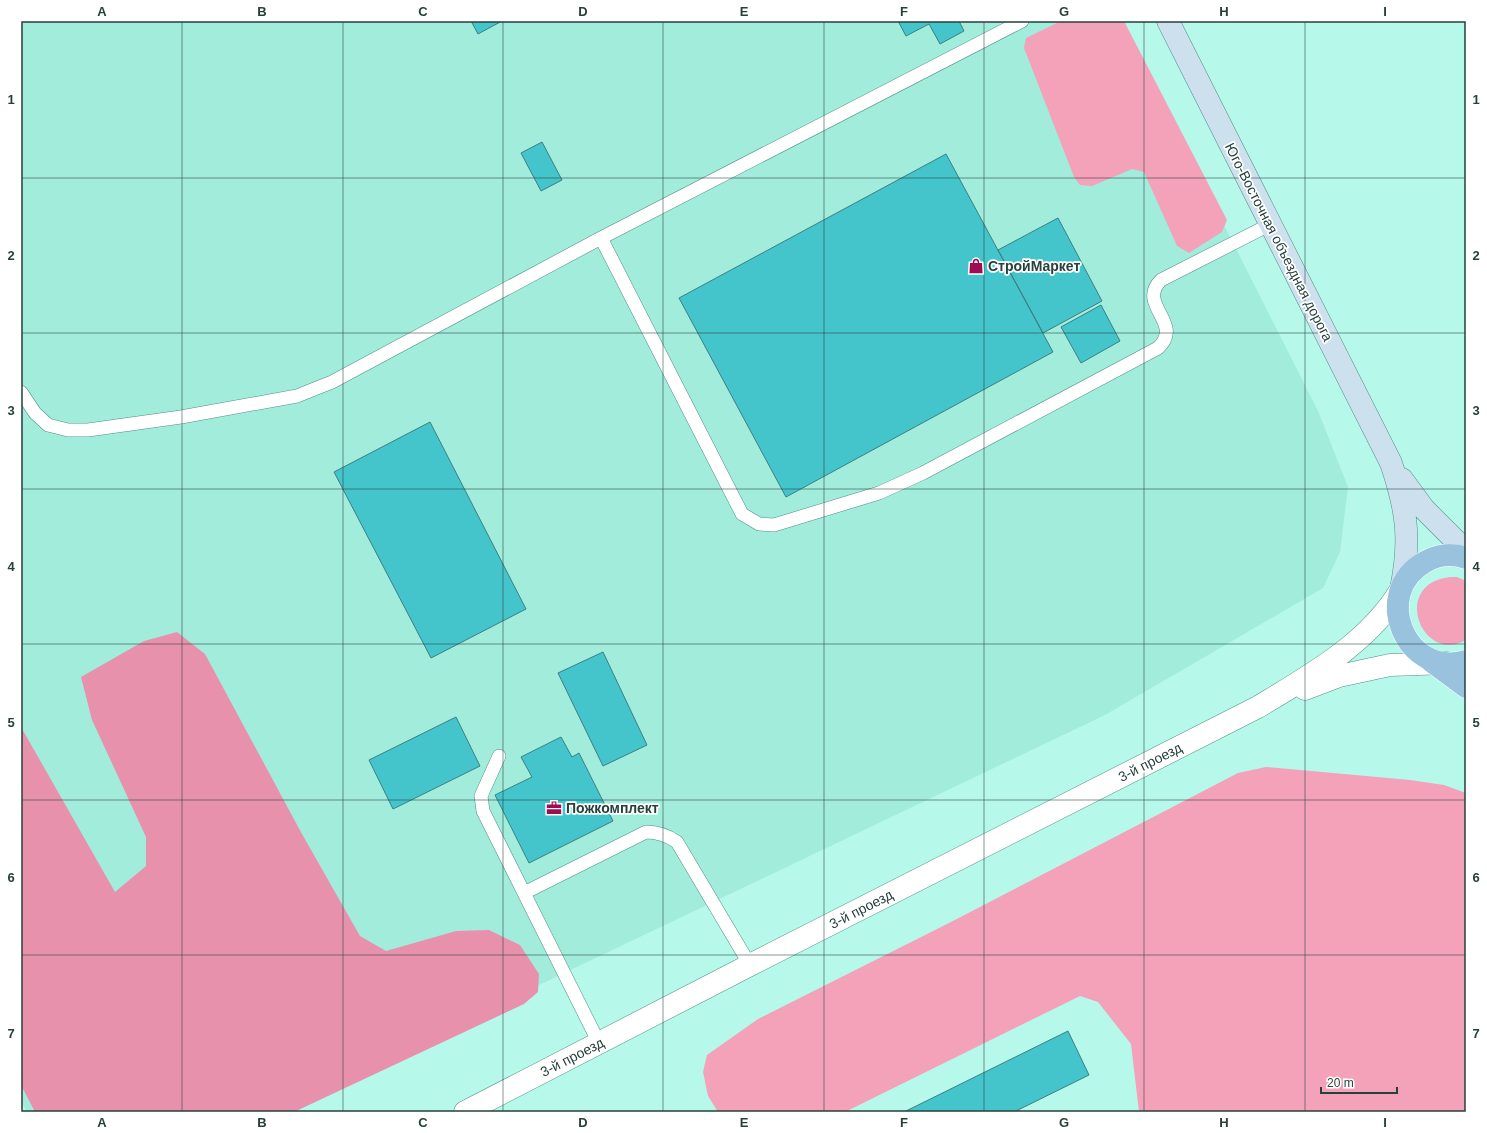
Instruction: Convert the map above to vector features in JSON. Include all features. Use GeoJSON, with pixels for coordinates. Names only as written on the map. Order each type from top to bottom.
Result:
{"type":"FeatureCollection","features":[{"type":"Feature","properties":{"kind":"main road","name":"Юго-Восточная объездная дорога"},"geometry":{"type":"LineString","coordinates":[[1168,21],[1390,463]]}},
{"type":"Feature","properties":{"kind":"main road"},"geometry":{"type":"LineString","coordinates":[[1390,463],[1424,509],[1466,551]]}},
{"type":"Feature","properties":{"kind":"main road"},"geometry":{"type":"LineString","coordinates":[[1390,463],[1400,490],[1407,528],[1406,562],[1398,599],[1398,620],[1407,640],[1413,648],[1443,660],[1466,688]]}},
{"type":"Feature","properties":{"kind":"main road"},"geometry":{"type":"LineString","coordinates":[[1401,589],[1412,571],[1430,560],[1440,556],[1451,555],[1466,558]]}},
{"type":"Feature","properties":{"kind":"street"},"geometry":{"type":"LineString","coordinates":[[1258,707],[1298,683],[1348,648],[1378,620],[1392,604],[1401,589]]}},
{"type":"Feature","properties":{"kind":"street"},"geometry":{"type":"LineString","coordinates":[[1258,707],[1339,676],[1390,664],[1443,660]]}},
{"type":"Feature","properties":{"kind":"street"},"geometry":{"type":"LineString","coordinates":[[1339,676],[1392,671],[1409,671],[1440,677],[1466,688]]}},
{"type":"Feature","properties":{"kind":"street","name":"3-й проезд"},"geometry":{"type":"LineString","coordinates":[[465,1112],[750,965],[1258,707]]}},
{"type":"Feature","properties":{"kind":"lane"},"geometry":{"type":"LineString","coordinates":[[21,392],[35,413],[48,425],[68,430],[88,430],[181,417],[297,396],[332,382],[601,238],[1022,21]]}},
{"type":"Feature","properties":{"kind":"lane"},"geometry":{"type":"LineString","coordinates":[[601,238],[742,514],[759,524],[774,525],[879,493],[908,480],[1158,348],[1164,342],[1167,333],[1165,324],[1155,304],[1153,295],[1156,285],[1161,280],[1271,224]]}},
{"type":"Feature","properties":{"kind":"lane"},"geometry":{"type":"LineString","coordinates":[[499,756],[481,796],[482,811],[599,1043]]}},
{"type":"Feature","properties":{"kind":"lane"},"geometry":{"type":"LineString","coordinates":[[524,893],[646,832],[656,832],[668,836],[677,842],[750,965]]}},
{"type":"Feature","properties":{"kind":"shaded area"},"geometry":{"type":"Polygon","coordinates":[[[21,21],[1121,21],[1318,411],[1348,487],[1340,552],[1323,588],[1105,715],[273,1112],[27,1112],[21,1101],[21,21]]]}},
{"type":"Feature","properties":{"kind":"shaded area"},"geometry":{"type":"Polygon","coordinates":[[[1061,21],[1124,21],[1227,220],[1222,232],[1189,253],[1177,246],[1144,172],[1132,169],[1092,186],[1080,185],[1074,177],[1024,48],[1026,38],[1061,21]]]}},
{"type":"Feature","properties":{"kind":"shaded area"},"geometry":{"type":"Polygon","coordinates":[[[1450,577],[1457,577],[1466,581],[1466,640],[1450,645],[1436,642],[1426,633],[1419,620],[1417,607],[1421,593],[1432,583],[1450,577]]]}},
{"type":"Feature","properties":{"kind":"shaded area"},"geometry":{"type":"Polygon","coordinates":[[[177,632],[205,654],[302,834],[360,936],[386,951],[456,931],[489,930],[520,945],[539,974],[538,992],[524,1004],[294,1112],[35,1112],[21,1085],[21,727],[115,892],[146,866],[146,837],[92,720],[81,677],[144,641],[177,632]]]}},
{"type":"Feature","properties":{"kind":"shaded area"},"geometry":{"type":"Polygon","coordinates":[[[1266,767],[1410,780],[1444,785],[1466,793],[1466,1112],[1139,1112],[1131,1044],[1098,1002],[1080,996],[845,1112],[718,1112],[708,1096],[703,1072],[707,1055],[758,1019],[949,923],[1238,773],[1266,767]]]}},
{"type":"Feature","properties":{"kind":"building"},"geometry":{"type":"Polygon","coordinates":[[[471,21],[502,21],[478,34],[471,21]]]}},
{"type":"Feature","properties":{"kind":"building"},"geometry":{"type":"Polygon","coordinates":[[[898,21],[959,21],[964,31],[940,44],[929,24],[906,36],[898,21]]]}},
{"type":"Feature","properties":{"kind":"building"},"geometry":{"type":"Polygon","coordinates":[[[542,142],[562,180],[541,191],[521,153],[542,142]]]}},
{"type":"Feature","properties":{"kind":"building"},"geometry":{"type":"Polygon","coordinates":[[[946,154],[1053,352],[786,497],[679,298],[946,154]]]}},
{"type":"Feature","properties":{"kind":"building"},"geometry":{"type":"Polygon","coordinates":[[[1058,218],[1102,301],[1043,333],[998,250],[1058,218]]]}},
{"type":"Feature","properties":{"kind":"building"},"geometry":{"type":"Polygon","coordinates":[[[1101,305],[1120,341],[1081,363],[1061,327],[1101,305]]]}},
{"type":"Feature","properties":{"kind":"building"},"geometry":{"type":"Polygon","coordinates":[[[430,422],[526,609],[431,658],[334,472],[430,422]]]}},
{"type":"Feature","properties":{"kind":"building"},"geometry":{"type":"Polygon","coordinates":[[[603,652],[647,745],[603,766],[558,673],[603,652]]]}},
{"type":"Feature","properties":{"kind":"building"},"geometry":{"type":"Polygon","coordinates":[[[456,717],[480,766],[393,809],[369,760],[456,717]]]}},
{"type":"Feature","properties":{"kind":"building","name":"Пожкомплект"},"geometry":{"type":"Polygon","coordinates":[[[561,737],[572,757],[579,753],[613,821],[529,863],[495,795],[532,777],[521,757],[561,737]]]}},
{"type":"Feature","properties":{"kind":"building"},"geometry":{"type":"Polygon","coordinates":[[[1068,1031],[1089,1075],[1014,1112],[904,1112],[1068,1031]]]}},
{"type":"Feature","properties":{"kind":"place","name":"СтройМаркет"},"geometry":{"type":"Point","coordinates":[976,266]}},
{"type":"Feature","properties":{"kind":"place","name":"Пожкомплект"},"geometry":{"type":"Point","coordinates":[554,808]}}]}
